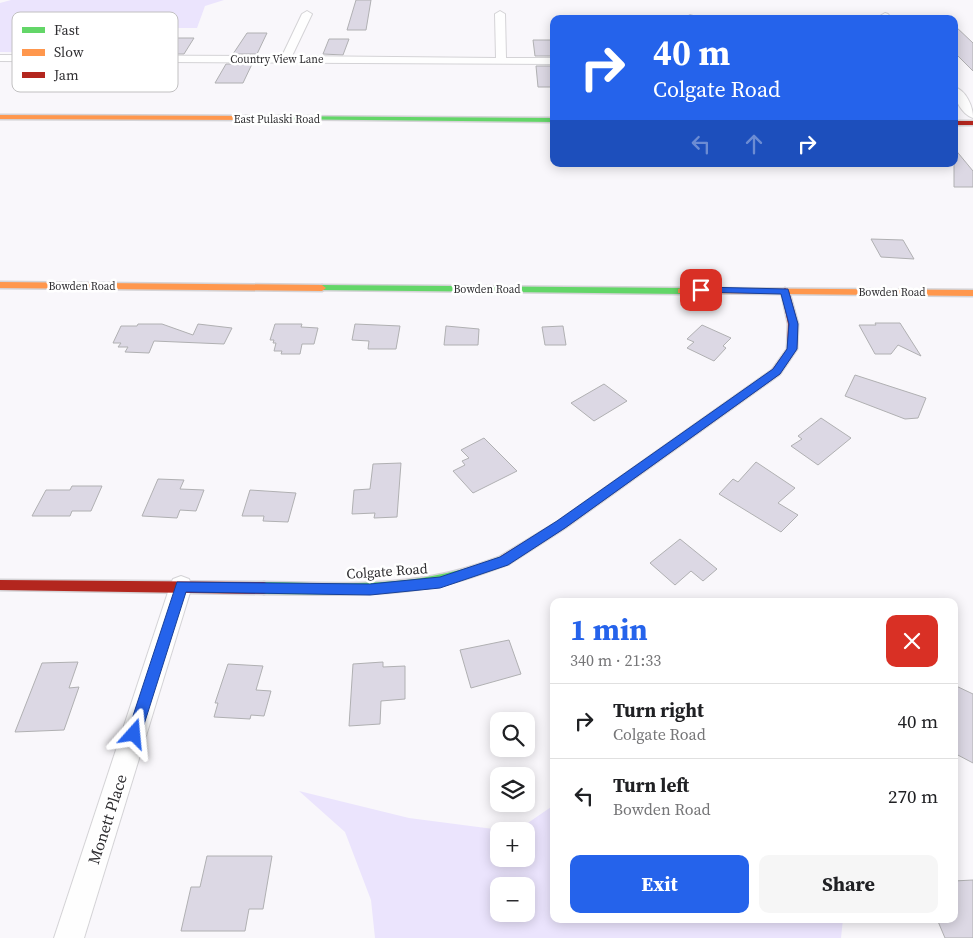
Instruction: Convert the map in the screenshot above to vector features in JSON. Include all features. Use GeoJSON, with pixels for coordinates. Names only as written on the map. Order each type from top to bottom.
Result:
{"type":"FeatureCollection","features":[{"type":"Feature","properties":{"kind":"street"},"geometry":{"type":"LineString","coordinates":[[286,59],[307,14]]}},
{"type":"Feature","properties":{"kind":"street"},"geometry":{"type":"LineString","coordinates":[[500,14],[501,61]]}},
{"type":"Feature","properties":{"kind":"street","name":"Country View Lane"},"geometry":{"type":"LineString","coordinates":[[178,59],[550,61]]}},
{"type":"Feature","properties":{"kind":"street"},"geometry":{"type":"LineString","coordinates":[[958,95],[973,114]]}},
{"type":"Feature","properties":{"kind":"street","name":"East Pulaski Road"},"geometry":{"type":"LineString","coordinates":[[0,117],[550,120]]}},
{"type":"Feature","properties":{"kind":"street"},"geometry":{"type":"LineString","coordinates":[[958,123],[973,123]]}},
{"type":"Feature","properties":{"kind":"street","name":"Bowden Road"},"geometry":{"type":"LineString","coordinates":[[0,285],[973,294]]}},
{"type":"Feature","properties":{"kind":"street","name":"Colgate Road"},"geometry":{"type":"LineString","coordinates":[[0,585],[370,589],[440,582],[504,561],[561,525],[776,372],[792,349],[793,324],[784,291]]}},
{"type":"Feature","properties":{"kind":"street","name":"Monett Place"},"geometry":{"type":"LineString","coordinates":[[69,938],[181,586]]}},
{"type":"Feature","properties":{"kind":"shaded area"},"geometry":{"type":"Polygon","coordinates":[[[11,0],[224,0],[205,6],[197,28],[178,28],[178,12],[12,12],[12,52],[0,52],[0,3],[11,0]]]}},
{"type":"Feature","properties":{"kind":"shaded area"},"geometry":{"type":"Polygon","coordinates":[[[299,791],[409,818],[490,829],[490,867],[535,867],[535,822],[529,822],[550,808],[550,923],[843,923],[841,938],[375,938],[371,900],[345,832],[299,791]]]}},
{"type":"Feature","properties":{"kind":"building"},"geometry":{"type":"Polygon","coordinates":[[[356,0],[371,0],[366,30],[347,30],[356,0]]]}},
{"type":"Feature","properties":{"kind":"building"},"geometry":{"type":"Polygon","coordinates":[[[958,29],[973,43],[973,71],[958,56],[958,29]]]}},
{"type":"Feature","properties":{"kind":"building"},"geometry":{"type":"Polygon","coordinates":[[[247,33],[267,33],[257,54],[233,54],[247,33]]]}},
{"type":"Feature","properties":{"kind":"building"},"geometry":{"type":"Polygon","coordinates":[[[178,38],[194,38],[184,54],[178,54],[178,38]]]}},
{"type":"Feature","properties":{"kind":"building"},"geometry":{"type":"Polygon","coordinates":[[[329,39],[349,39],[343,55],[323,54],[329,39]]]}},
{"type":"Feature","properties":{"kind":"building"},"geometry":{"type":"Polygon","coordinates":[[[533,40],[550,40],[550,56],[535,56],[533,40]]]}},
{"type":"Feature","properties":{"kind":"building"},"geometry":{"type":"Polygon","coordinates":[[[226,64],[252,64],[243,83],[215,83],[226,64]]]}},
{"type":"Feature","properties":{"kind":"building"},"geometry":{"type":"Polygon","coordinates":[[[536,66],[550,66],[550,87],[538,87],[536,66]]]}},
{"type":"Feature","properties":{"kind":"building"},"geometry":{"type":"Polygon","coordinates":[[[958,153],[973,171],[973,187],[954,187],[954,167],[958,167],[958,153]]]}},
{"type":"Feature","properties":{"kind":"building"},"geometry":{"type":"Polygon","coordinates":[[[871,239],[903,240],[914,259],[881,257],[871,239]]]}},
{"type":"Feature","properties":{"kind":"building"},"geometry":{"type":"Polygon","coordinates":[[[875,323],[900,323],[921,356],[898,345],[891,354],[875,354],[859,325],[876,325],[875,323]]]}},
{"type":"Feature","properties":{"kind":"building"},"geometry":{"type":"Polygon","coordinates":[[[138,324],[162,324],[193,335],[198,324],[232,328],[224,344],[154,341],[149,353],[125,352],[128,347],[118,347],[121,343],[113,343],[121,326],[137,326],[138,324]]]}},
{"type":"Feature","properties":{"kind":"building"},"geometry":{"type":"Polygon","coordinates":[[[275,324],[302,324],[301,327],[318,328],[314,344],[302,344],[300,354],[281,354],[282,351],[274,351],[276,343],[273,343],[274,340],[270,340],[275,324]]]}},
{"type":"Feature","properties":{"kind":"building"},"geometry":{"type":"Polygon","coordinates":[[[355,324],[400,326],[396,349],[368,349],[369,341],[352,340],[355,324]]]}},
{"type":"Feature","properties":{"kind":"building"},"geometry":{"type":"Polygon","coordinates":[[[702,325],[731,338],[723,346],[726,348],[714,361],[687,348],[694,342],[687,339],[702,325]]]}},
{"type":"Feature","properties":{"kind":"building"},"geometry":{"type":"Polygon","coordinates":[[[446,326],[479,329],[478,345],[444,345],[446,326]]]}},
{"type":"Feature","properties":{"kind":"building"},"geometry":{"type":"Polygon","coordinates":[[[563,326],[566,345],[545,345],[542,327],[563,326]]]}},
{"type":"Feature","properties":{"kind":"building"},"geometry":{"type":"Polygon","coordinates":[[[855,375],[926,398],[918,418],[905,419],[845,396],[855,375]]]}},
{"type":"Feature","properties":{"kind":"building"},"geometry":{"type":"Polygon","coordinates":[[[604,384],[627,401],[594,421],[571,403],[604,384]]]}},
{"type":"Feature","properties":{"kind":"building"},"geometry":{"type":"Polygon","coordinates":[[[821,418],[851,438],[818,465],[791,446],[802,439],[798,436],[821,418]]]}},
{"type":"Feature","properties":{"kind":"building"},"geometry":{"type":"Polygon","coordinates":[[[484,438],[517,471],[473,493],[453,471],[465,465],[462,461],[469,458],[461,450],[484,438]]]}},
{"type":"Feature","properties":{"kind":"building"},"geometry":{"type":"Polygon","coordinates":[[[756,462],[795,488],[778,503],[798,515],[781,532],[719,494],[733,479],[738,482],[756,462]]]}},
{"type":"Feature","properties":{"kind":"building"},"geometry":{"type":"Polygon","coordinates":[[[401,463],[397,517],[374,518],[375,513],[352,514],[354,490],[370,489],[373,464],[401,463]]]}},
{"type":"Feature","properties":{"kind":"building"},"geometry":{"type":"Polygon","coordinates":[[[158,479],[184,480],[180,489],[204,490],[196,511],[180,510],[177,518],[142,516],[158,479]]]}},
{"type":"Feature","properties":{"kind":"building"},"geometry":{"type":"Polygon","coordinates":[[[72,486],[102,486],[91,511],[72,511],[70,516],[32,516],[46,490],[70,490],[72,486]]]}},
{"type":"Feature","properties":{"kind":"building"},"geometry":{"type":"Polygon","coordinates":[[[250,490],[296,493],[288,522],[263,521],[264,516],[242,516],[250,490]]]}},
{"type":"Feature","properties":{"kind":"building"},"geometry":{"type":"Polygon","coordinates":[[[680,539],[717,569],[703,581],[691,571],[675,585],[650,563],[680,539]]]}},
{"type":"Feature","properties":{"kind":"building"},"geometry":{"type":"Polygon","coordinates":[[[509,640],[521,674],[471,688],[460,650],[509,640]]]}},
{"type":"Feature","properties":{"kind":"building"},"geometry":{"type":"Polygon","coordinates":[[[78,662],[69,688],[79,687],[64,730],[15,732],[42,663],[78,662]]]}},
{"type":"Feature","properties":{"kind":"building"},"geometry":{"type":"Polygon","coordinates":[[[383,662],[383,667],[405,666],[405,699],[381,701],[380,724],[349,726],[353,664],[383,662]]]}},
{"type":"Feature","properties":{"kind":"building"},"geometry":{"type":"Polygon","coordinates":[[[228,664],[263,666],[256,690],[271,691],[264,716],[251,715],[250,719],[214,717],[218,703],[215,703],[228,664]]]}},
{"type":"Feature","properties":{"kind":"building"},"geometry":{"type":"Polygon","coordinates":[[[958,687],[973,694],[973,763],[958,755],[958,687]]]}},
{"type":"Feature","properties":{"kind":"building"},"geometry":{"type":"Polygon","coordinates":[[[207,856],[272,856],[263,909],[249,909],[245,931],[181,931],[191,887],[200,887],[207,856]]]}},
{"type":"Feature","properties":{"kind":"building"},"geometry":{"type":"Polygon","coordinates":[[[973,880],[973,938],[945,938],[939,923],[958,923],[958,881],[973,880]]]}},
{"type":"Feature","properties":{"kind":"traffic: fast"},"geometry":{"type":"LineString","coordinates":[[268,118],[550,120]]}},
{"type":"Feature","properties":{"kind":"traffic: fast"},"geometry":{"type":"LineString","coordinates":[[322,288],[681,291]]}},
{"type":"Feature","properties":{"kind":"traffic: fast"},"geometry":{"type":"LineString","coordinates":[[264,588],[356,589],[416,584],[476,571],[505,560]]}},
{"type":"Feature","properties":{"kind":"traffic: slow"},"geometry":{"type":"LineString","coordinates":[[0,117],[268,118]]}},
{"type":"Feature","properties":{"kind":"traffic: slow"},"geometry":{"type":"LineString","coordinates":[[0,285],[322,288]]}},
{"type":"Feature","properties":{"kind":"traffic: slow"},"geometry":{"type":"LineString","coordinates":[[681,291],[973,293]]}},
{"type":"Feature","properties":{"kind":"traffic: jam"},"geometry":{"type":"LineString","coordinates":[[958,123],[973,123]]}},
{"type":"Feature","properties":{"kind":"traffic: jam"},"geometry":{"type":"LineString","coordinates":[[505,560],[561,525],[776,372],[792,349],[793,324],[785,291]]}},
{"type":"Feature","properties":{"kind":"traffic: jam"},"geometry":{"type":"LineString","coordinates":[[0,585],[264,588]]}},
{"type":"Feature","properties":{"kind":"route"},"geometry":{"type":"LineString","coordinates":[[134,734],[181,586],[370,589],[440,582],[504,561],[561,525],[776,372],[792,349],[793,324],[784,291],[701,290]]}}]}
